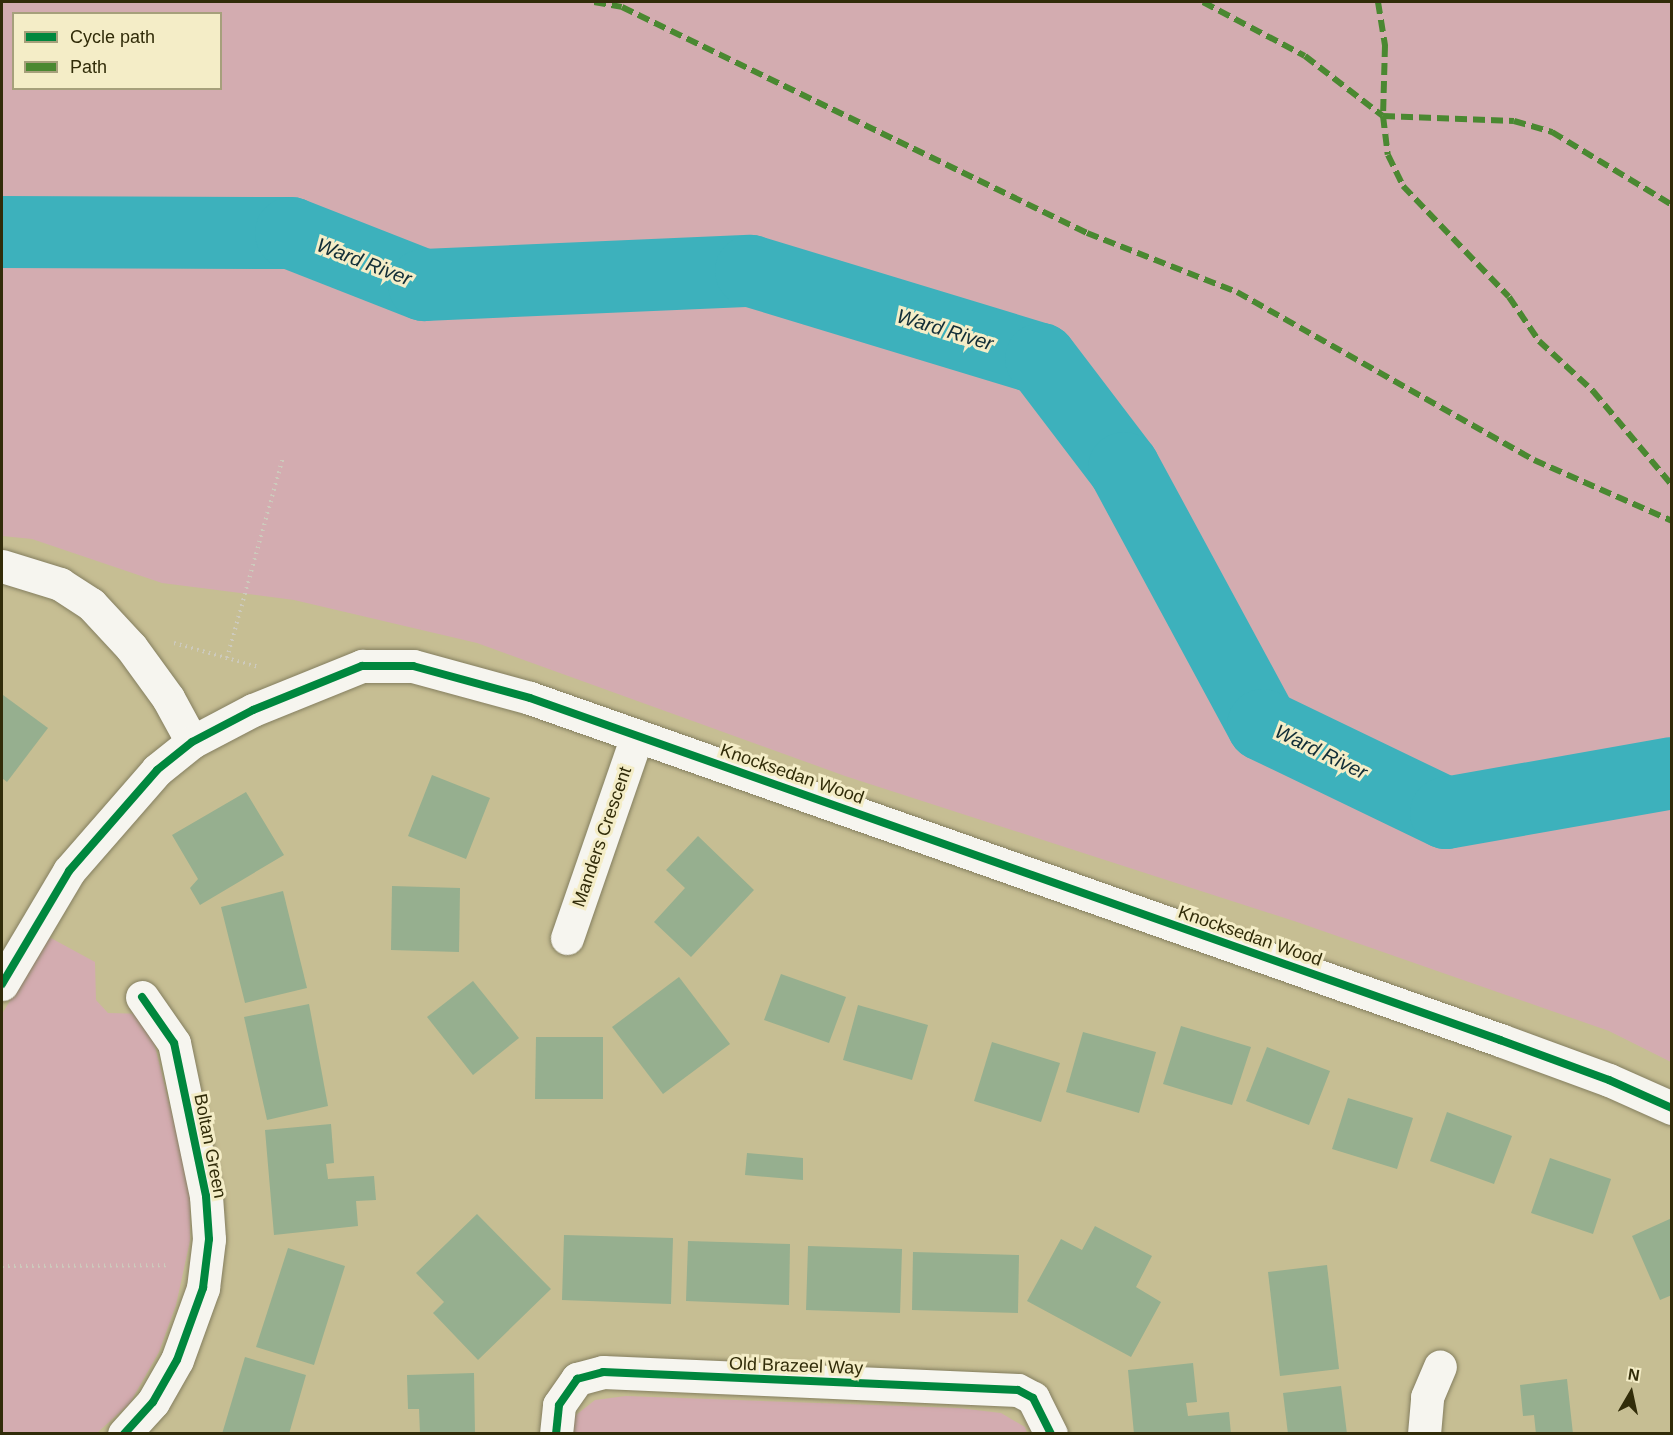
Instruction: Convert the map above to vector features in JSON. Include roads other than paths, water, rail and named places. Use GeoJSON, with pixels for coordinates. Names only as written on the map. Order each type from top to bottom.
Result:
{"type":"FeatureCollection","features":[{"type":"Feature","properties":{"kind":"street"},"geometry":{"type":"LineString","coordinates":[[2,566],[60,584],[91,604],[110,624],[168,698],[192,742]]}},
{"type":"Feature","properties":{"kind":"street","name":"Knocksedan Wood"},"geometry":{"type":"LineString","coordinates":[[2,984],[69,871],[157,770],[192,742],[315,683],[362,666],[413,666],[530,698],[1500,1040],[1609,1080],[1671,1108]]}},
{"type":"Feature","properties":{"kind":"street","name":"Manders Crescent"},"geometry":{"type":"LineString","coordinates":[[567,938],[637,736]]}},
{"type":"Feature","properties":{"kind":"street","name":"Boltan Green"},"geometry":{"type":"LineString","coordinates":[[124,1434],[153,1402],[177,1360],[194,1320],[209,1239],[206,1196],[174,1043],[142,996]]}},
{"type":"Feature","properties":{"kind":"street"},"geometry":{"type":"LineString","coordinates":[[1424,1434],[1427,1397],[1440,1367]]}},
{"type":"Feature","properties":{"kind":"street","name":"Old Brazeel Way"},"geometry":{"type":"LineString","coordinates":[[556,1434],[559,1405],[577,1379],[603,1372],[1018,1390],[1034,1398],[1051,1434]]}},
{"type":"Feature","properties":{"kind":"waterway","name":"Ward River"},"geometry":{"type":"LineString","coordinates":[[2,232],[291,233],[424,285],[751,271],[1041,359],[1124,468],[1263,725],[1446,813],[1672,773]]}}]}
